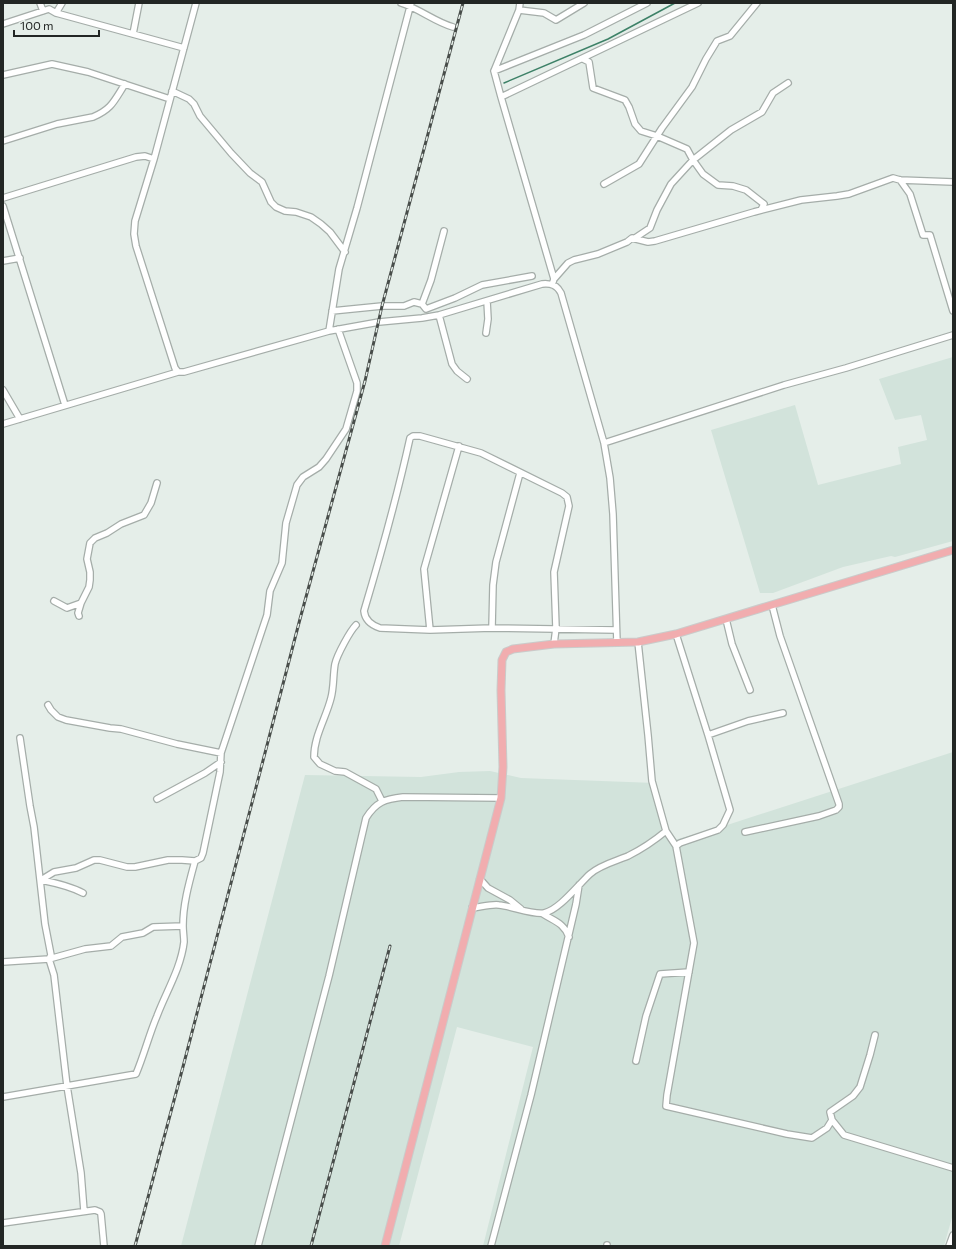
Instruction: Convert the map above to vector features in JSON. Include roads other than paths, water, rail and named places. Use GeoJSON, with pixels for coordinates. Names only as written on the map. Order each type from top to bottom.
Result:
{"type":"FeatureCollection","features":[{"type":"Feature","properties":{"kind":"main road"},"geometry":{"type":"LineString","coordinates":[[385,1246],[501,798],[504,767],[501,690],[502,660],[506,652],[513,649],[554,644],[638,642],[676,634],[953,550]]}},
{"type":"Feature","properties":{"kind":"street"},"geometry":{"type":"LineString","coordinates":[[40,3],[43,11]]}},
{"type":"Feature","properties":{"kind":"street"},"geometry":{"type":"LineString","coordinates":[[56,12],[62,3]]}},
{"type":"Feature","properties":{"kind":"street"},"geometry":{"type":"LineString","coordinates":[[133,34],[139,3]]}},
{"type":"Feature","properties":{"kind":"street"},"geometry":{"type":"LineString","coordinates":[[178,372],[170,356],[135,240],[135,221],[154,159],[196,3]]}},
{"type":"Feature","properties":{"kind":"street"},"geometry":{"type":"LineString","coordinates":[[401,3],[411,5],[429,16],[454,27]]}},
{"type":"Feature","properties":{"kind":"street"},"geometry":{"type":"LineString","coordinates":[[520,3],[494,71],[553,282],[561,293],[604,443],[610,478],[613,514],[617,643]]}},
{"type":"Feature","properties":{"kind":"street"},"geometry":{"type":"LineString","coordinates":[[518,10],[544,13],[556,20],[584,3]]}},
{"type":"Feature","properties":{"kind":"street"},"geometry":{"type":"LineString","coordinates":[[494,71],[584,35],[647,3]]}},
{"type":"Feature","properties":{"kind":"street"},"geometry":{"type":"LineString","coordinates":[[501,97],[698,3]]}},
{"type":"Feature","properties":{"kind":"street"},"geometry":{"type":"LineString","coordinates":[[604,184],[639,164],[692,87],[717,41],[730,36],[757,3]]}},
{"type":"Feature","properties":{"kind":"street"},"geometry":{"type":"LineString","coordinates":[[329,331],[339,270],[411,5]]}},
{"type":"Feature","properties":{"kind":"street"},"geometry":{"type":"LineString","coordinates":[[3,24],[49,9],[184,48]]}},
{"type":"Feature","properties":{"kind":"street"},"geometry":{"type":"LineString","coordinates":[[583,58],[589,62],[593,88],[625,100],[635,124],[641,131],[658,136],[687,149],[703,174],[718,185],[733,186],[746,190],[764,204],[761,210]]}},
{"type":"Feature","properties":{"kind":"street"},"geometry":{"type":"LineString","coordinates":[[3,76],[52,64],[88,72],[170,99]]}},
{"type":"Feature","properties":{"kind":"street"},"geometry":{"type":"LineString","coordinates":[[3,424],[178,372],[184,372],[329,331],[379,322],[439,315],[553,282],[568,263],[598,254],[627,242],[650,228],[657,210],[671,184],[693,160],[731,130],[762,112],[773,93],[788,83]]}},
{"type":"Feature","properties":{"kind":"street"},"geometry":{"type":"LineString","coordinates":[[3,140],[57,124],[98,115],[110,108],[125,84]]}},
{"type":"Feature","properties":{"kind":"street"},"geometry":{"type":"LineString","coordinates":[[172,91],[189,99],[194,104],[200,116],[231,152],[250,173],[262,182],[271,202],[276,207],[285,211],[296,212],[312,217],[330,232],[344,252]]}},
{"type":"Feature","properties":{"kind":"street"},"geometry":{"type":"LineString","coordinates":[[3,198],[136,157],[145,156],[154,159]]}},
{"type":"Feature","properties":{"kind":"street"},"geometry":{"type":"LineString","coordinates":[[635,238],[648,242],[655,241],[761,210],[806,199],[849,194],[893,178],[900,180],[953,182]]}},
{"type":"Feature","properties":{"kind":"street"},"geometry":{"type":"LineString","coordinates":[[900,180],[910,194],[923,235],[930,235],[953,311]]}},
{"type":"Feature","properties":{"kind":"street"},"geometry":{"type":"LineString","coordinates":[[3,206],[64,405]]}},
{"type":"Feature","properties":{"kind":"street"},"geometry":{"type":"LineString","coordinates":[[422,304],[431,280],[444,231]]}},
{"type":"Feature","properties":{"kind":"street"},"geometry":{"type":"LineString","coordinates":[[3,261],[20,258]]}},
{"type":"Feature","properties":{"kind":"street"},"geometry":{"type":"LineString","coordinates":[[332,311],[382,306],[404,306],[414,302],[422,304],[426,309],[455,298],[482,285],[532,276]]}},
{"type":"Feature","properties":{"kind":"street"},"geometry":{"type":"LineString","coordinates":[[486,301],[488,319],[486,333]]}},
{"type":"Feature","properties":{"kind":"street"},"geometry":{"type":"LineString","coordinates":[[439,315],[452,364],[457,371],[467,379]]}},
{"type":"Feature","properties":{"kind":"street"},"geometry":{"type":"LineString","coordinates":[[41,880],[54,872],[76,868],[94,860],[100,860],[127,867],[135,867],[168,860],[195,861],[201,858],[221,762],[221,753],[267,615],[270,591],[282,563],[286,523],[297,485],[303,478],[319,467],[326,459],[346,429],[357,391],[357,383],[338,329]]}},
{"type":"Feature","properties":{"kind":"street"},"geometry":{"type":"LineString","coordinates":[[604,443],[776,388],[953,335]]}},
{"type":"Feature","properties":{"kind":"street"},"geometry":{"type":"LineString","coordinates":[[3,390],[20,419]]}},
{"type":"Feature","properties":{"kind":"street"},"geometry":{"type":"LineString","coordinates":[[554,644],[556,628],[554,572],[569,506],[567,497],[562,493],[481,453],[420,436],[413,436],[410,438],[400,485],[364,611],[365,616],[374,626],[380,628],[430,630],[556,628],[616,630]]}},
{"type":"Feature","properties":{"kind":"street"},"geometry":{"type":"LineString","coordinates":[[430,630],[424,569],[459,446]]}},
{"type":"Feature","properties":{"kind":"street"},"geometry":{"type":"LineString","coordinates":[[492,628],[493,585],[496,562],[520,473]]}},
{"type":"Feature","properties":{"kind":"street"},"geometry":{"type":"LineString","coordinates":[[79,616],[78,613],[81,603],[89,587],[90,572],[86,559],[90,543],[95,538],[107,533],[121,524],[144,514],[151,503],[157,483]]}},
{"type":"Feature","properties":{"kind":"street"},"geometry":{"type":"LineString","coordinates":[[54,601],[66,608],[81,603]]}},
{"type":"Feature","properties":{"kind":"street"},"geometry":{"type":"LineString","coordinates":[[745,832],[819,816],[836,810],[839,804],[780,636],[772,605]]}},
{"type":"Feature","properties":{"kind":"street"},"geometry":{"type":"LineString","coordinates":[[726,619],[732,644],[750,690]]}},
{"type":"Feature","properties":{"kind":"street"},"geometry":{"type":"LineString","coordinates":[[356,625],[348,637],[336,662],[332,697],[321,723],[314,750],[314,757],[320,764],[335,771],[344,772],[376,790],[382,801]]}},
{"type":"Feature","properties":{"kind":"street"},"geometry":{"type":"LineString","coordinates":[[676,634],[730,810],[723,825],[718,830],[680,843],[676,846]]}},
{"type":"Feature","properties":{"kind":"street"},"geometry":{"type":"LineString","coordinates":[[638,642],[652,781],[666,831],[676,846],[694,943],[666,1106],[787,1134],[812,1138],[827,1128],[832,1120]]}},
{"type":"Feature","properties":{"kind":"street"},"geometry":{"type":"LineString","coordinates":[[48,705],[58,717],[66,720],[121,729],[178,744],[221,753]]}},
{"type":"Feature","properties":{"kind":"street"},"geometry":{"type":"LineString","coordinates":[[708,735],[748,722],[783,713]]}},
{"type":"Feature","properties":{"kind":"street"},"geometry":{"type":"LineString","coordinates":[[20,738],[34,827],[45,924],[51,955],[50,959],[54,975],[67,1086],[81,1173],[84,1211]]}},
{"type":"Feature","properties":{"kind":"street"},"geometry":{"type":"LineString","coordinates":[[158,799],[205,773],[221,762]]}},
{"type":"Feature","properties":{"kind":"street"},"geometry":{"type":"LineString","coordinates":[[258,1246],[328,983],[366,818],[370,810],[382,801],[390,798],[501,798]]}},
{"type":"Feature","properties":{"kind":"street"},"geometry":{"type":"LineString","coordinates":[[543,914],[554,910],[591,873],[646,847],[666,831]]}},
{"type":"Feature","properties":{"kind":"street"},"geometry":{"type":"LineString","coordinates":[[3,1097],[136,1074],[147,1047],[152,1027],[178,965],[184,941],[182,926],[186,891],[195,861]]}},
{"type":"Feature","properties":{"kind":"street"},"geometry":{"type":"LineString","coordinates":[[480,879],[488,888],[510,900],[522,910]]}},
{"type":"Feature","properties":{"kind":"street"},"geometry":{"type":"LineString","coordinates":[[41,880],[58,883],[74,888],[83,893]]}},
{"type":"Feature","properties":{"kind":"street"},"geometry":{"type":"LineString","coordinates":[[491,1246],[531,1095],[569,937],[579,885]]}},
{"type":"Feature","properties":{"kind":"street"},"geometry":{"type":"LineString","coordinates":[[472,908],[499,905],[543,914],[561,924],[566,929],[569,937]]}},
{"type":"Feature","properties":{"kind":"street"},"geometry":{"type":"LineString","coordinates":[[3,962],[50,959],[85,949],[111,946],[122,937],[143,933],[153,927],[182,926]]}},
{"type":"Feature","properties":{"kind":"street"},"geometry":{"type":"LineString","coordinates":[[636,1061],[646,1016],[660,974],[689,972]]}},
{"type":"Feature","properties":{"kind":"street"},"geometry":{"type":"LineString","coordinates":[[875,1035],[860,1087],[853,1096],[830,1112],[832,1120],[844,1135],[953,1168]]}},
{"type":"Feature","properties":{"kind":"street"},"geometry":{"type":"LineString","coordinates":[[3,1223],[96,1210],[100,1212],[104,1246]]}},
{"type":"Feature","properties":{"kind":"street"},"geometry":{"type":"LineString","coordinates":[[949,1246],[953,1235]]}},
{"type":"Feature","properties":{"kind":"waterway"},"geometry":{"type":"LineString","coordinates":[[504,83],[608,39],[675,3]]}},
{"type":"Feature","properties":{"kind":"railway"},"geometry":{"type":"LineString","coordinates":[[135,1246],[300,619],[365,381],[382,306],[463,3]]}},
{"type":"Feature","properties":{"kind":"railway"},"geometry":{"type":"LineString","coordinates":[[311,1246],[390,946]]}}]}
